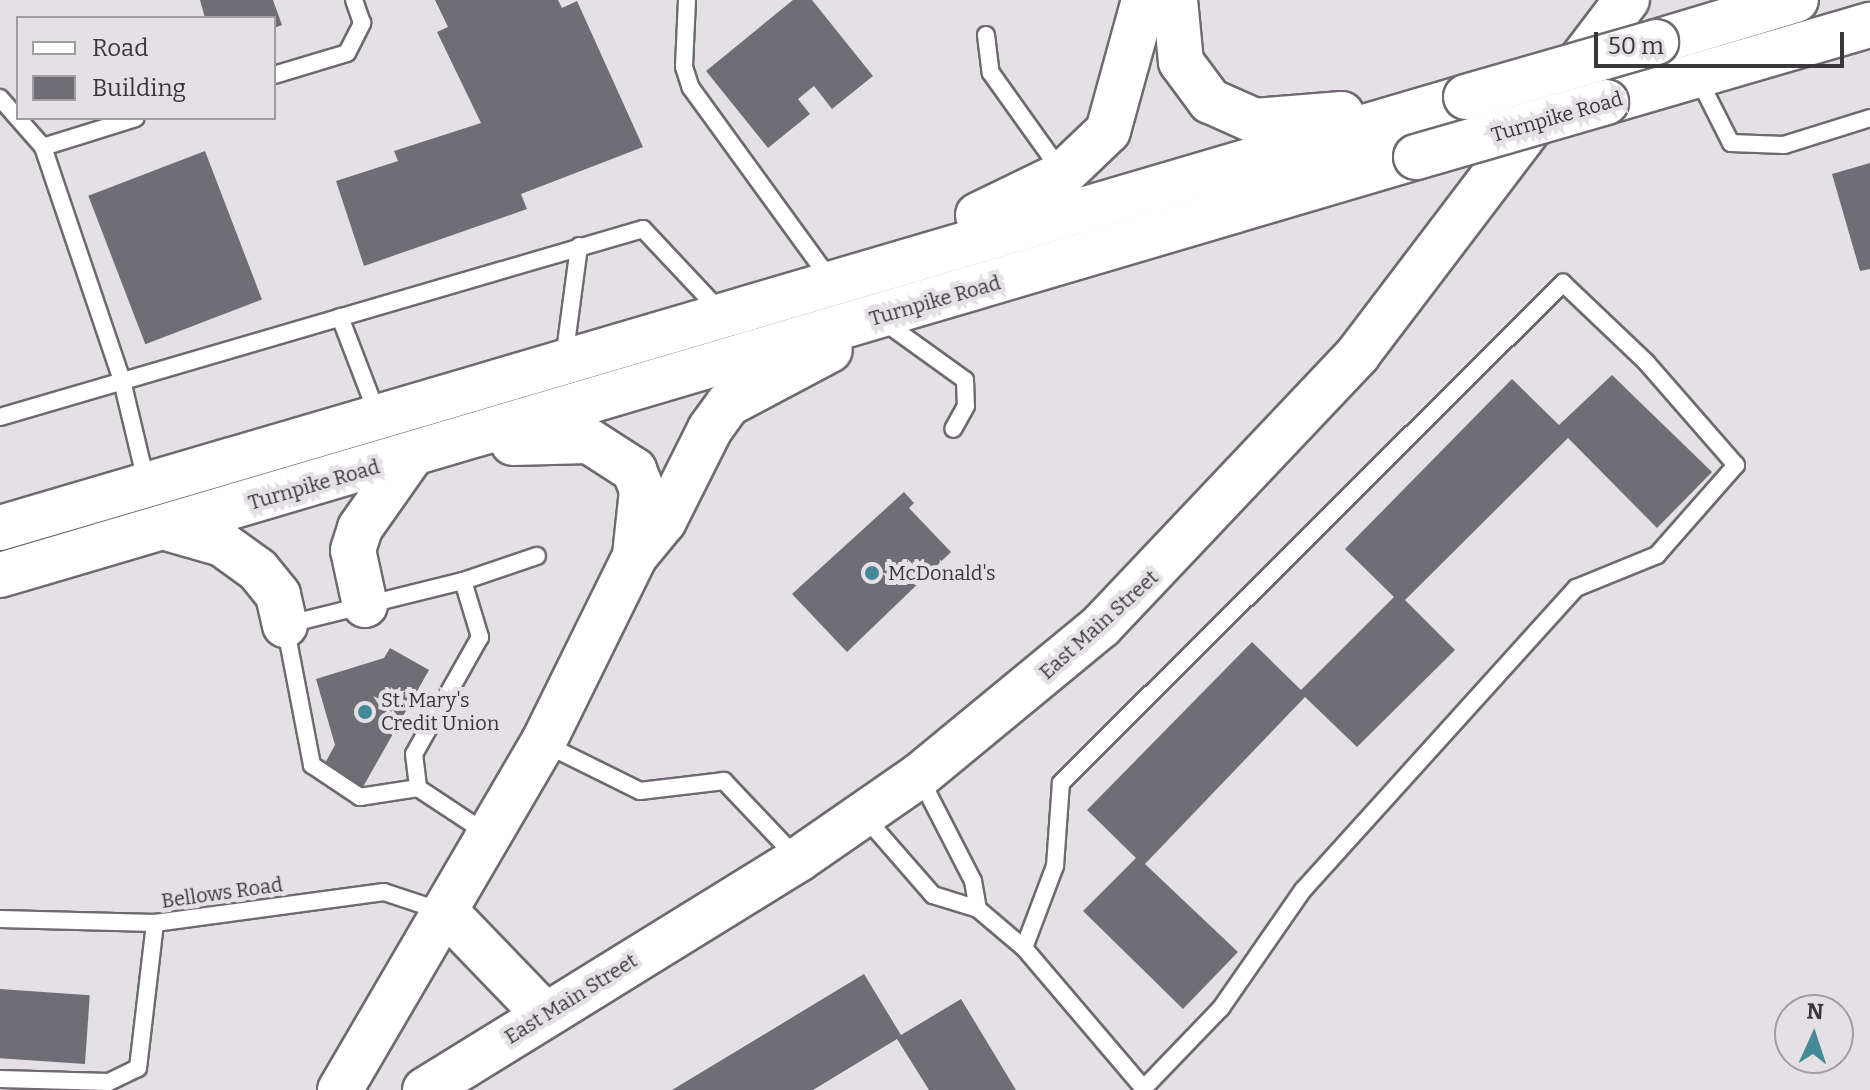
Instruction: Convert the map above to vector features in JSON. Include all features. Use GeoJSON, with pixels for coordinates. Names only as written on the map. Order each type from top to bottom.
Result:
{"type":"FeatureCollection","features":[{"type":"Feature","properties":{"kind":"main road"},"geometry":{"type":"LineString","coordinates":[[897,258],[1063,174],[1108,131],[1144,0]]}},
{"type":"Feature","properties":{"kind":"main road"},"geometry":{"type":"LineString","coordinates":[[1175,0],[1173,28],[1187,78],[1227,111],[1255,121],[1424,107]]}},
{"type":"Feature","properties":{"kind":"main road","name":"East Main Street"},"geometry":{"type":"LineString","coordinates":[[425,1090],[799,859],[919,776],[1101,626],[1258,465],[1405,296],[1627,0]]}},
{"type":"Feature","properties":{"kind":"main road"},"geometry":{"type":"LineString","coordinates":[[0,528],[897,258],[1796,0]]}},
{"type":"Feature","properties":{"kind":"main road","name":"Turnpike Road"},"geometry":{"type":"LineString","coordinates":[[0,575],[427,452],[1870,25]]}},
{"type":"Feature","properties":{"kind":"main road"},"geometry":{"type":"LineString","coordinates":[[340,1090],[543,743],[635,556],[664,521],[728,404],[834,349],[868,321]]}},
{"type":"Feature","properties":{"kind":"main road"},"geometry":{"type":"LineString","coordinates":[[365,605],[353,550],[360,528],[427,452],[589,441],[613,451],[634,470],[642,490],[635,556]]}},
{"type":"Feature","properties":{"kind":"main road"},"geometry":{"type":"LineString","coordinates":[[163,527],[222,544],[258,570],[278,595],[285,625]]}},
{"type":"Feature","properties":{"kind":"main road"},"geometry":{"type":"LineString","coordinates":[[446,912],[545,1015]]}},
{"type":"Feature","properties":{"kind":"lane"},"geometry":{"type":"LineString","coordinates":[[276,74],[347,53],[362,23],[354,0]]}},
{"type":"Feature","properties":{"kind":"lane"},"geometry":{"type":"LineString","coordinates":[[687,0],[684,67],[691,88],[831,280]]}},
{"type":"Feature","properties":{"kind":"lane"},"geometry":{"type":"LineString","coordinates":[[986,35],[991,73],[1063,174]]}},
{"type":"Feature","properties":{"kind":"lane"},"geometry":{"type":"LineString","coordinates":[[1697,77],[1731,143],[1784,145],[1870,118]]}},
{"type":"Feature","properties":{"kind":"lane"},"geometry":{"type":"LineString","coordinates":[[0,98],[16,116]]}},
{"type":"Feature","properties":{"kind":"lane"},"geometry":{"type":"LineString","coordinates":[[19,120],[43,147],[122,381],[147,483]]}},
{"type":"Feature","properties":{"kind":"lane"},"geometry":{"type":"LineString","coordinates":[[43,147],[130,120]]}},
{"type":"Feature","properties":{"kind":"lane"},"geometry":{"type":"LineString","coordinates":[[0,417],[643,229],[722,313]]}},
{"type":"Feature","properties":{"kind":"lane"},"geometry":{"type":"LineString","coordinates":[[564,360],[579,246]]}},
{"type":"Feature","properties":{"kind":"lane"},"geometry":{"type":"LineString","coordinates":[[863,815],[933,895],[978,909],[1024,948],[1145,1088],[1221,1008],[1303,890],[1576,588],[1657,555],[1736,465],[1646,362],[1563,283],[1061,783],[1055,866],[1024,948]]}},
{"type":"Feature","properties":{"kind":"lane"},"geometry":{"type":"LineString","coordinates":[[340,317],[379,416]]}},
{"type":"Feature","properties":{"kind":"lane"},"geometry":{"type":"LineString","coordinates":[[868,321],[965,380],[966,406],[953,429]]}},
{"type":"Feature","properties":{"kind":"lane"},"geometry":{"type":"LineString","coordinates":[[490,836],[418,788],[360,797],[312,765],[285,625],[463,581],[537,556]]}},
{"type":"Feature","properties":{"kind":"lane"},"geometry":{"type":"LineString","coordinates":[[418,788],[414,754],[480,637],[463,581]]}},
{"type":"Feature","properties":{"kind":"lane"},"geometry":{"type":"LineString","coordinates":[[543,743],[640,791],[724,781],[799,859]]}},
{"type":"Feature","properties":{"kind":"lane"},"geometry":{"type":"LineString","coordinates":[[919,776],[973,881],[978,909]]}},
{"type":"Feature","properties":{"kind":"lane","name":"Bellows Road"},"geometry":{"type":"LineString","coordinates":[[0,919],[155,923],[384,892],[446,912]]}},
{"type":"Feature","properties":{"kind":"lane"},"geometry":{"type":"LineString","coordinates":[[0,1079],[109,1082],[138,1068],[155,923]]}},
{"type":"Feature","properties":{"kind":"building"},"geometry":{"type":"Polygon","coordinates":[[[200,0],[273,0],[282,25],[276,27],[276,16],[204,16],[200,0]]]}},
{"type":"Feature","properties":{"kind":"building"},"geometry":{"type":"Polygon","coordinates":[[[435,0],[558,0],[562,8],[577,1],[643,147],[521,194],[527,209],[364,266],[336,181],[398,161],[394,151],[481,123],[437,32],[448,27],[435,0]]]}},
{"type":"Feature","properties":{"kind":"building"},"geometry":{"type":"Polygon","coordinates":[[[793,0],[812,0],[873,76],[832,109],[814,86],[798,99],[810,114],[768,148],[706,71],[793,0]]]}},
{"type":"Feature","properties":{"kind":"building"},"geometry":{"type":"Polygon","coordinates":[[[205,151],[262,299],[145,344],[88,196],[205,151]]]}},
{"type":"Feature","properties":{"kind":"building"},"geometry":{"type":"Polygon","coordinates":[[[1870,163],[1870,269],[1860,271],[1832,174],[1870,163]]]}},
{"type":"Feature","properties":{"kind":"building"},"geometry":{"type":"Polygon","coordinates":[[[1612,375],[1712,472],[1657,528],[1568,438],[1405,600],[1455,650],[1357,747],[1305,697],[1145,864],[1238,952],[1183,1009],[1083,911],[1136,858],[1087,810],[1252,642],[1301,690],[1394,597],[1345,549],[1512,379],[1559,425],[1612,375]]]}},
{"type":"Feature","properties":{"kind":"building","name":"McDonald's"},"geometry":{"type":"Polygon","coordinates":[[[904,492],[914,503],[909,508],[951,552],[847,652],[792,594],[904,492]]]}},
{"type":"Feature","properties":{"kind":"building","name":"St. Mary's Credit Union"},"geometry":{"type":"Polygon","coordinates":[[[390,648],[429,670],[363,787],[324,765],[335,745],[316,679],[384,658],[390,648]]]}},
{"type":"Feature","properties":{"kind":"building"},"geometry":{"type":"Polygon","coordinates":[[[864,974],[901,1035],[961,999],[1016,1090],[929,1090],[897,1039],[813,1090],[672,1090],[864,974]]]}},
{"type":"Feature","properties":{"kind":"building"},"geometry":{"type":"Polygon","coordinates":[[[0,989],[90,995],[85,1064],[0,1058],[0,989]]]}},
{"type":"Feature","properties":{"kind":"place","name":"McDonald's"},"geometry":{"type":"Point","coordinates":[872,573]}},
{"type":"Feature","properties":{"kind":"place","name":"St. Mary's Credit Union"},"geometry":{"type":"Point","coordinates":[365,712]}}]}
